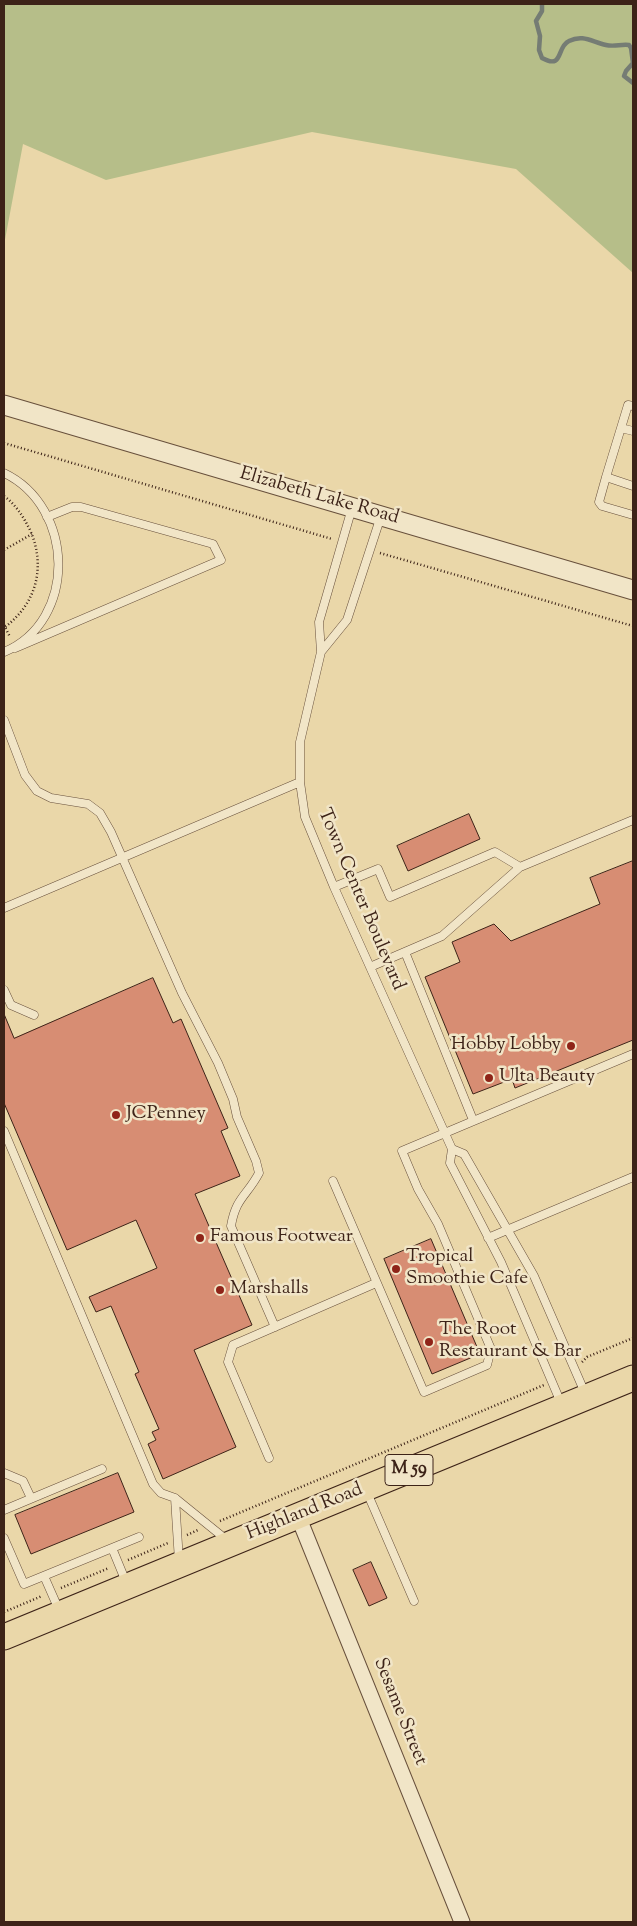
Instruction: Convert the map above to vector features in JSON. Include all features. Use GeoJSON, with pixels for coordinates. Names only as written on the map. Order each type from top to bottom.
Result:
{"type":"FeatureCollection","features":[{"type":"Feature","properties":{"kind":"highway","name":"Highland Road"},"geometry":{"type":"LineString","coordinates":[[4,1637],[56,1603],[123,1575],[179,1565],[633,1378]]}},
{"type":"Feature","properties":{"kind":"street","name":"Elizabeth Lake Road"},"geometry":{"type":"LineString","coordinates":[[4,405],[633,590]]}},
{"type":"Feature","properties":{"kind":"street","name":"Sesame Street"},"geometry":{"type":"LineString","coordinates":[[298,1516],[462,1922]]}},
{"type":"Feature","properties":{"kind":"lane"},"geometry":{"type":"LineString","coordinates":[[633,406],[628,405],[599,502],[602,506],[633,515]]}},
{"type":"Feature","properties":{"kind":"lane"},"geometry":{"type":"LineString","coordinates":[[621,428],[633,431]]}},
{"type":"Feature","properties":{"kind":"lane"},"geometry":{"type":"LineString","coordinates":[[4,473],[31,492],[40,503],[47,517],[58,552],[59,574],[57,589],[44,619],[15,648]]}},
{"type":"Feature","properties":{"kind":"lane"},"geometry":{"type":"LineString","coordinates":[[606,477],[633,486]]}},
{"type":"Feature","properties":{"kind":"lane"},"geometry":{"type":"LineString","coordinates":[[4,652],[221,560],[213,544],[81,507],[72,508],[47,517]]}},
{"type":"Feature","properties":{"kind":"lane","name":"Town Center Boulevard"},"geometry":{"type":"LineString","coordinates":[[352,507],[319,622],[322,652],[300,742],[300,782],[305,817],[334,887],[452,1149],[450,1163],[501,1262],[562,1407]]}},
{"type":"Feature","properties":{"kind":"lane","name":"Town Center Boulevard"},"geometry":{"type":"LineString","coordinates":[[322,652],[347,620],[381,515]]}},
{"type":"Feature","properties":{"kind":"lane"},"geometry":{"type":"LineString","coordinates":[[4,720],[25,775],[37,791],[51,798],[88,804],[100,814],[123,857],[182,993],[218,1063],[259,1173],[252,1185],[240,1197],[234,1210],[231,1226],[274,1327]]}},
{"type":"Feature","properties":{"kind":"lane"},"geometry":{"type":"LineString","coordinates":[[4,908],[300,782]]}},
{"type":"Feature","properties":{"kind":"lane"},"geometry":{"type":"LineString","coordinates":[[370,967],[442,936],[520,867],[633,820]]}},
{"type":"Feature","properties":{"kind":"lane"},"geometry":{"type":"LineString","coordinates":[[334,887],[378,869],[390,897],[495,852],[520,867]]}},
{"type":"Feature","properties":{"kind":"lane"},"geometry":{"type":"LineString","coordinates":[[405,952],[474,1120]]}},
{"type":"Feature","properties":{"kind":"lane"},"geometry":{"type":"LineString","coordinates":[[4,990],[11,1005],[34,1015]]}},
{"type":"Feature","properties":{"kind":"lane"},"geometry":{"type":"LineString","coordinates":[[333,1181],[424,1392],[487,1365],[491,1349],[438,1224],[418,1189],[402,1151],[633,1054]]}},
{"type":"Feature","properties":{"kind":"lane"},"geometry":{"type":"LineString","coordinates":[[4,1131],[153,1484],[161,1493],[175,1498],[232,1543]]}},
{"type":"Feature","properties":{"kind":"lane","name":"Town Center Boulevard"},"geometry":{"type":"LineString","coordinates":[[452,1149],[464,1154],[534,1276],[587,1397]]}},
{"type":"Feature","properties":{"kind":"lane"},"geometry":{"type":"LineString","coordinates":[[488,1238],[633,1177]]}},
{"type":"Feature","properties":{"kind":"lane"},"geometry":{"type":"LineString","coordinates":[[269,1458],[228,1362],[233,1345],[376,1283]]}},
{"type":"Feature","properties":{"kind":"lane"},"geometry":{"type":"LineString","coordinates":[[4,1510],[102,1469]]}},
{"type":"Feature","properties":{"kind":"lane"},"geometry":{"type":"LineString","coordinates":[[4,1473],[23,1481],[31,1498]]}},
{"type":"Feature","properties":{"kind":"lane"},"geometry":{"type":"LineString","coordinates":[[365,1488],[414,1601]]}},
{"type":"Feature","properties":{"kind":"lane"},"geometry":{"type":"LineString","coordinates":[[175,1498],[179,1565]]}},
{"type":"Feature","properties":{"kind":"lane"},"geometry":{"type":"LineString","coordinates":[[4,1538],[24,1584],[139,1537]]}},
{"type":"Feature","properties":{"kind":"lane"},"geometry":{"type":"LineString","coordinates":[[112,1548],[123,1575]]}},
{"type":"Feature","properties":{"kind":"lane"},"geometry":{"type":"LineString","coordinates":[[44,1576],[56,1603]]}},
{"type":"Feature","properties":{"kind":"path"},"geometry":{"type":"LineString","coordinates":[[4,443],[342,542]]}},
{"type":"Feature","properties":{"kind":"path"},"geometry":{"type":"LineString","coordinates":[[4,496],[20,511],[32,534],[38,560],[36,586],[31,598],[22,611],[5,626]]}},
{"type":"Feature","properties":{"kind":"path"},"geometry":{"type":"LineString","coordinates":[[4,550],[32,534]]}},
{"type":"Feature","properties":{"kind":"path"},"geometry":{"type":"LineString","coordinates":[[370,550],[633,626]]}},
{"type":"Feature","properties":{"kind":"path"},"geometry":{"type":"LineString","coordinates":[[584,1360],[633,1338]]}},
{"type":"Feature","properties":{"kind":"path"},"geometry":{"type":"LineString","coordinates":[[229,1517],[423,1434],[537,1388]]}},
{"type":"Feature","properties":{"kind":"path"},"geometry":{"type":"LineString","coordinates":[[184,1536],[202,1529]]}},
{"type":"Feature","properties":{"kind":"path"},"geometry":{"type":"LineString","coordinates":[[4,1612],[56,1603],[123,1575],[166,1544]]}},
{"type":"Feature","properties":{"kind":"green space"},"geometry":{"type":"Polygon","coordinates":[[[4,4],[633,4],[633,273],[516,169],[312,132],[106,180],[23,144],[4,245],[4,4]]]}},
{"type":"Feature","properties":{"kind":"building"},"geometry":{"type":"Polygon","coordinates":[[[469,814],[480,839],[408,871],[397,846],[469,814]]]}},
{"type":"Feature","properties":{"kind":"building"},"geometry":{"type":"Polygon","coordinates":[[[633,861],[633,1040],[515,1088],[512,1079],[473,1094],[425,977],[460,962],[452,942],[494,924],[511,941],[600,904],[590,878],[633,861]]]}},
{"type":"Feature","properties":{"kind":"building","name":"JCPenney"},"geometry":{"type":"Polygon","coordinates":[[[153,978],[173,1023],[181,1019],[228,1128],[221,1131],[240,1176],[195,1194],[252,1325],[194,1350],[236,1447],[163,1479],[148,1444],[156,1440],[152,1432],[159,1429],[135,1374],[139,1372],[111,1306],[96,1312],[89,1297],[157,1268],[136,1220],[67,1250],[4,1103],[4,1014],[14,1038],[153,978]]]}},
{"type":"Feature","properties":{"kind":"building"},"geometry":{"type":"Polygon","coordinates":[[[431,1239],[480,1354],[432,1374],[384,1259],[431,1239]]]}},
{"type":"Feature","properties":{"kind":"building"},"geometry":{"type":"Polygon","coordinates":[[[118,1473],[134,1512],[31,1554],[15,1515],[118,1473]]]}},
{"type":"Feature","properties":{"kind":"building"},"geometry":{"type":"Polygon","coordinates":[[[371,1562],[387,1598],[369,1606],[353,1570],[371,1562]]]}},
{"type":"Feature","properties":{"kind":"waterway"},"geometry":{"type":"LineString","coordinates":[[542,4],[542,11],[536,21],[540,36],[539,50],[542,58],[554,61],[565,44],[574,39],[583,38],[609,46],[629,45],[633,63]]}},
{"type":"Feature","properties":{"kind":"waterway"},"geometry":{"type":"LineString","coordinates":[[633,63],[624,76],[633,83]]}},
{"type":"Feature","properties":{"kind":"place","name":"Hobby Lobby"},"geometry":{"type":"Point","coordinates":[571,1046]}},
{"type":"Feature","properties":{"kind":"place","name":"Ulta Beauty"},"geometry":{"type":"Point","coordinates":[489,1078]}},
{"type":"Feature","properties":{"kind":"place","name":"JCPenney"},"geometry":{"type":"Point","coordinates":[116,1115]}},
{"type":"Feature","properties":{"kind":"place","name":"Famous Footwear"},"geometry":{"type":"Point","coordinates":[200,1238]}},
{"type":"Feature","properties":{"kind":"place","name":"Tropical Smoothie Cafe"},"geometry":{"type":"Point","coordinates":[396,1269]}},
{"type":"Feature","properties":{"kind":"place","name":"Marshalls"},"geometry":{"type":"Point","coordinates":[220,1290]}},
{"type":"Feature","properties":{"kind":"place","name":"The Root Restaurant & Bar"},"geometry":{"type":"Point","coordinates":[429,1342]}}]}
